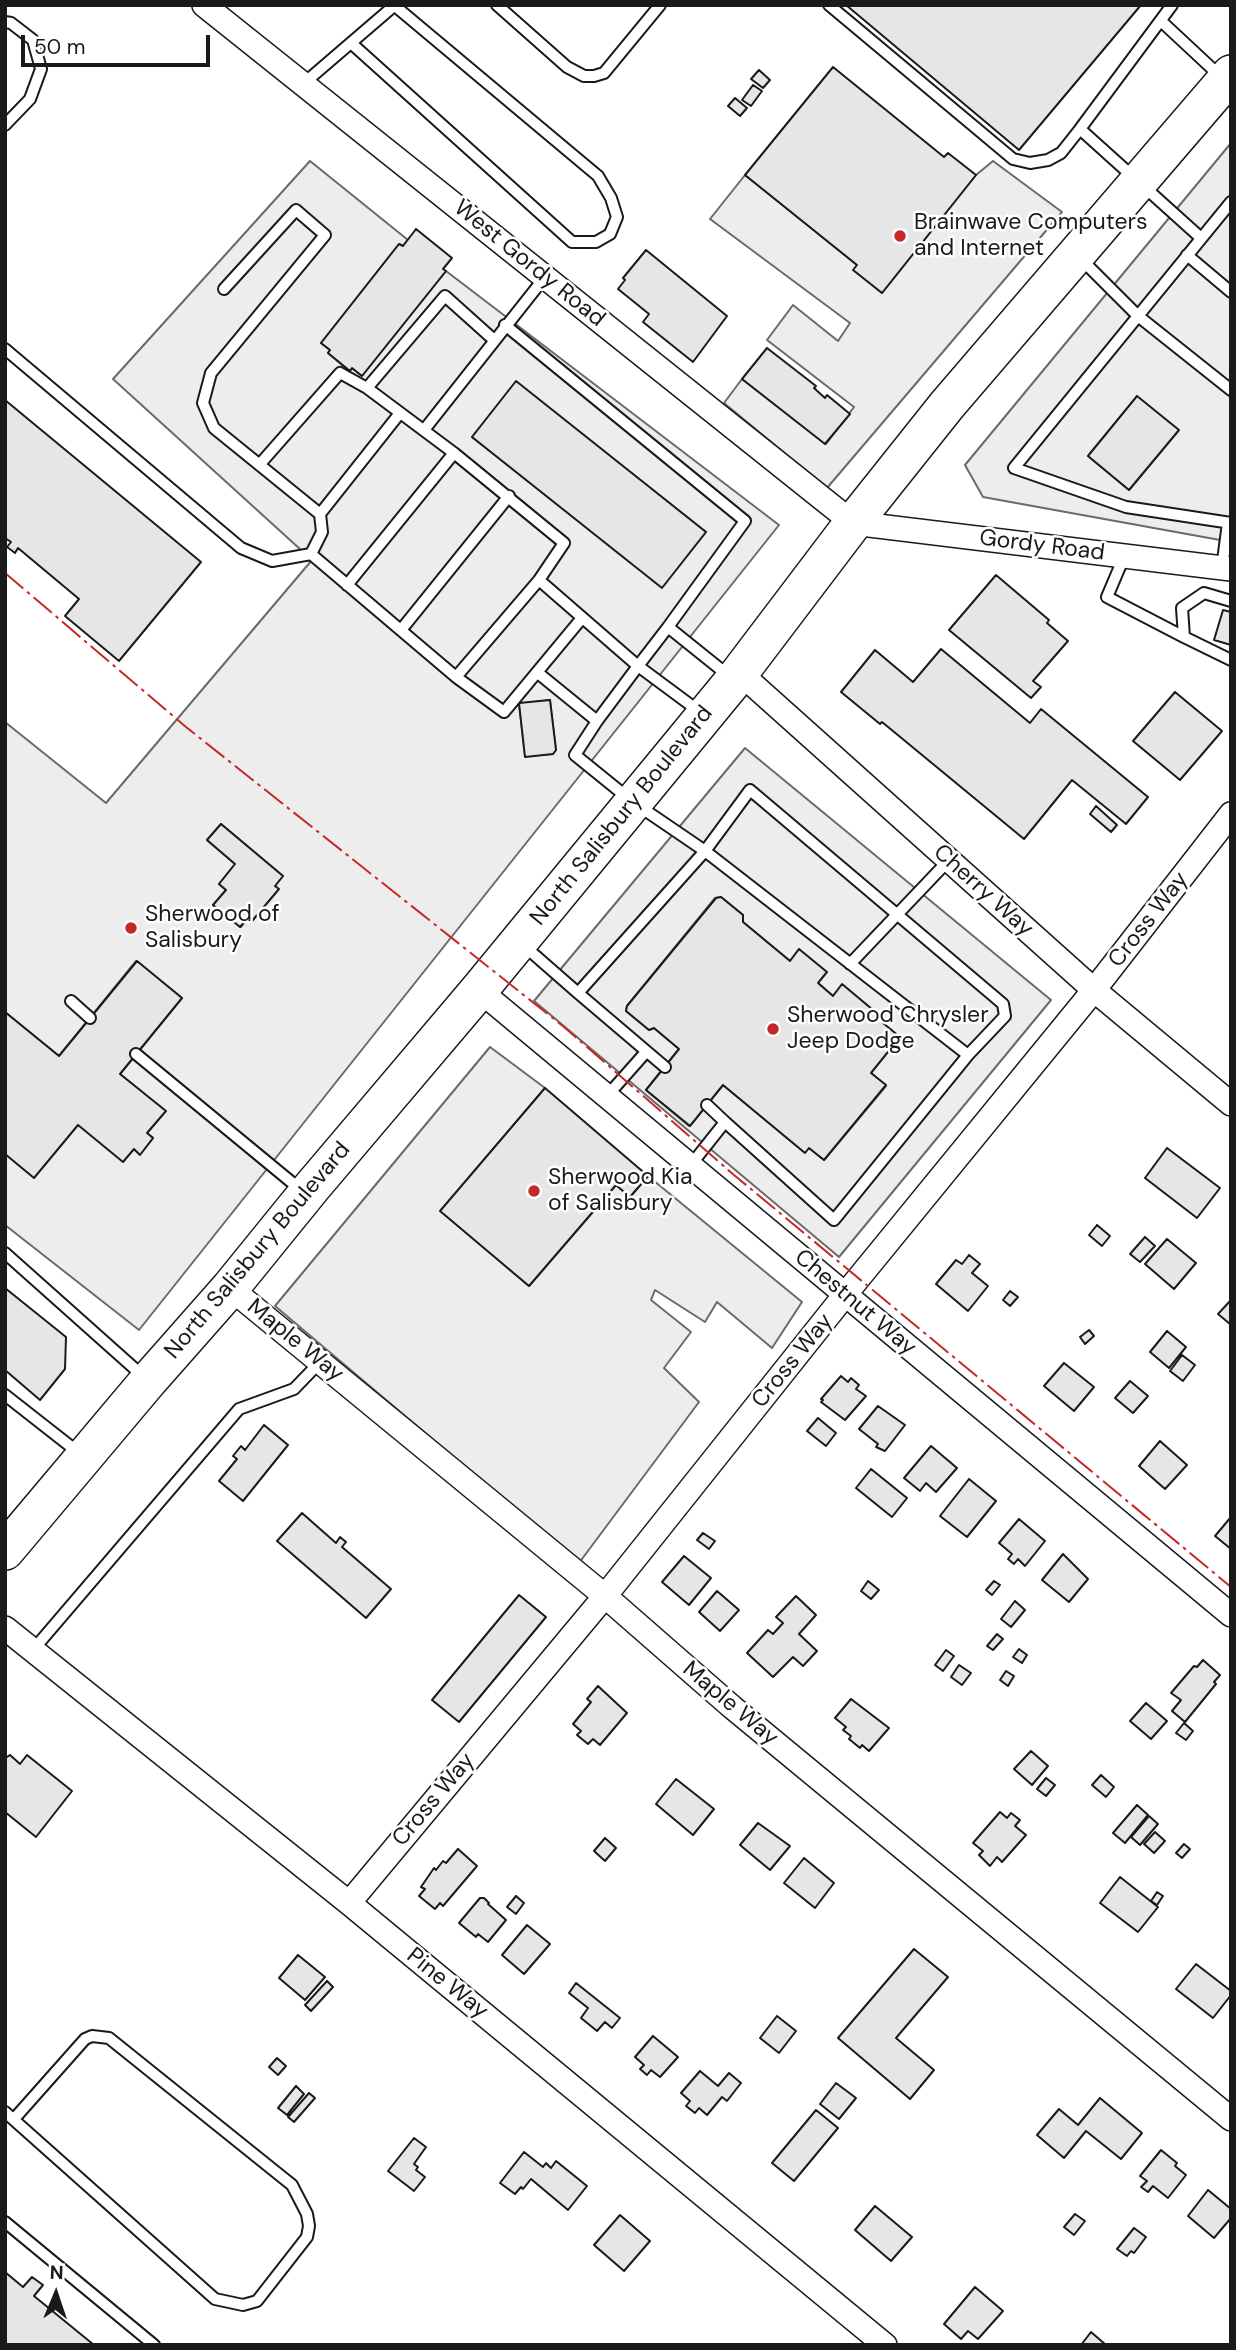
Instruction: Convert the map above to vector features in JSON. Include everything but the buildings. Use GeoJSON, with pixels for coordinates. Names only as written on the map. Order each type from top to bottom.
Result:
{"type":"FeatureCollection","features":[{"type":"Feature","properties":{"kind":"main road","name":"North Salisbury Boulevard"},"geometry":{"type":"LineString","coordinates":[[5,1551],[230,1288],[705,716],[947,405],[1138,181],[1229,81]]}},
{"type":"Feature","properties":{"kind":"street","name":"West Gordy Road"},"geometry":{"type":"LineString","coordinates":[[204,5],[853,523]]}},
{"type":"Feature","properties":{"kind":"street","name":"Gordy Road"},"geometry":{"type":"LineString","coordinates":[[853,523],[1227,568]]}},
{"type":"Feature","properties":{"kind":"street","name":"Cherry Way"},"geometry":{"type":"LineString","coordinates":[[737,677],[1094,990],[1231,1104]]}},
{"type":"Feature","properties":{"kind":"street","name":"Cross Way"},"geometry":{"type":"LineString","coordinates":[[349,1903],[605,1596],[845,1295],[1094,990],[1231,814]]}},
{"type":"Feature","properties":{"kind":"street","name":"Chestnut Way"},"geometry":{"type":"LineString","coordinates":[[479,990],[1231,1615]]}},
{"type":"Feature","properties":{"kind":"street","name":"Maple Way"},"geometry":{"type":"LineString","coordinates":[[230,1288],[605,1596],[732,1707],[1231,2119]]}},
{"type":"Feature","properties":{"kind":"street","name":"Pine Way"},"geometry":{"type":"LineString","coordinates":[[5,1628],[349,1903],[885,2345]]}},
{"type":"Feature","properties":{"kind":"lane"},"geometry":{"type":"LineString","coordinates":[[303,84],[395,5],[598,176],[611,198],[617,217],[610,234],[596,242],[572,242],[351,43]]}},
{"type":"Feature","properties":{"kind":"lane"},"geometry":{"type":"LineString","coordinates":[[497,5],[566,67],[584,76],[594,76],[604,73],[660,5]]}},
{"type":"Feature","properties":{"kind":"lane"},"geometry":{"type":"LineString","coordinates":[[830,5],[1013,159],[1030,163],[1048,160],[1061,153],[1172,5]]}},
{"type":"Feature","properties":{"kind":"lane"},"geometry":{"type":"LineString","coordinates":[[1161,21],[1229,81]]}},
{"type":"Feature","properties":{"kind":"lane"},"geometry":{"type":"LineString","coordinates":[[5,22],[11,23],[33,40],[41,69],[30,99],[5,125]]}},
{"type":"Feature","properties":{"kind":"lane"},"geometry":{"type":"LineString","coordinates":[[1080,129],[1201,238]]}},
{"type":"Feature","properties":{"kind":"lane"},"geometry":{"type":"LineString","coordinates":[[1227,568],[1229,523],[1126,507],[1014,468],[1230,206]]}},
{"type":"Feature","properties":{"kind":"lane"},"geometry":{"type":"LineString","coordinates":[[224,289],[296,210],[325,235],[211,373],[203,403],[214,428],[320,514],[322,532],[311,554]]}},
{"type":"Feature","properties":{"kind":"lane"},"geometry":{"type":"LineString","coordinates":[[1076,254],[1138,316],[1231,390]]}},
{"type":"Feature","properties":{"kind":"lane"},"geometry":{"type":"LineString","coordinates":[[1187,255],[1231,292]]}},
{"type":"Feature","properties":{"kind":"lane"},"geometry":{"type":"LineString","coordinates":[[424,430],[545,277]]}},
{"type":"Feature","properties":{"kind":"lane"},"geometry":{"type":"LineString","coordinates":[[367,388],[445,296],[494,340]]}},
{"type":"Feature","properties":{"kind":"lane"},"geometry":{"type":"LineString","coordinates":[[505,325],[745,521],[597,721],[575,755],[633,802],[705,851],[968,1055]]}},
{"type":"Feature","properties":{"kind":"lane"},"geometry":{"type":"LineString","coordinates":[[5,349],[241,548],[272,561],[311,554]]}},
{"type":"Feature","properties":{"kind":"lane"},"geometry":{"type":"LineString","coordinates":[[260,464],[340,373],[367,388],[424,430],[564,543],[539,580],[456,677]]}},
{"type":"Feature","properties":{"kind":"lane"},"geometry":{"type":"LineString","coordinates":[[320,514],[400,413]]}},
{"type":"Feature","properties":{"kind":"lane"},"geometry":{"type":"LineString","coordinates":[[347,585],[454,453]]}},
{"type":"Feature","properties":{"kind":"lane"},"geometry":{"type":"LineString","coordinates":[[401,630],[509,496]]}},
{"type":"Feature","properties":{"kind":"lane"},"geometry":{"type":"LineString","coordinates":[[311,554],[456,677],[504,712],[582,618]]}},
{"type":"Feature","properties":{"kind":"lane"},"geometry":{"type":"LineString","coordinates":[[1124,556],[1107,597],[1231,660]]}},
{"type":"Feature","properties":{"kind":"lane"},"geometry":{"type":"LineString","coordinates":[[539,580],[638,666],[705,716]]}},
{"type":"Feature","properties":{"kind":"lane"},"geometry":{"type":"LineString","coordinates":[[1184,637],[1182,608],[1204,593],[1231,601]]}},
{"type":"Feature","properties":{"kind":"lane"},"geometry":{"type":"LineString","coordinates":[[668,627],[737,677]]}},
{"type":"Feature","properties":{"kind":"lane"},"geometry":{"type":"LineString","coordinates":[[538,673],[597,721]]}},
{"type":"Feature","properties":{"kind":"lane"},"geometry":{"type":"LineString","coordinates":[[578,993],[705,851],[750,790],[1003,1004],[1005,1016],[968,1055],[834,1220],[707,1105]]}},
{"type":"Feature","properties":{"kind":"lane"},"geometry":{"type":"LineString","coordinates":[[850,964],[948,860]]}},
{"type":"Feature","properties":{"kind":"lane"},"geometry":{"type":"LineString","coordinates":[[519,942],[665,1068]]}},
{"type":"Feature","properties":{"kind":"lane"},"geometry":{"type":"LineString","coordinates":[[71,1001],[90,1018]]}},
{"type":"Feature","properties":{"kind":"lane"},"geometry":{"type":"LineString","coordinates":[[607,1096],[646,1052]]}},
{"type":"Feature","properties":{"kind":"lane"},"geometry":{"type":"LineString","coordinates":[[136,1054],[306,1194]]}},
{"type":"Feature","properties":{"kind":"lane"},"geometry":{"type":"LineString","coordinates":[[690,1166],[725,1122]]}},
{"type":"Feature","properties":{"kind":"lane"},"geometry":{"type":"LineString","coordinates":[[5,1253],[148,1381]]}},
{"type":"Feature","properties":{"kind":"lane"},"geometry":{"type":"LineString","coordinates":[[33,1650],[239,1409],[294,1389],[320,1362]]}},
{"type":"Feature","properties":{"kind":"lane"},"geometry":{"type":"LineString","coordinates":[[5,1395],[84,1457]]}},
{"type":"Feature","properties":{"kind":"lane"},"geometry":{"type":"LineString","coordinates":[[92,2036],[109,2038],[292,2185],[307,2214],[307,2237],[257,2301],[243,2305],[215,2299],[10,2116],[85,2039],[92,2036]]}},
{"type":"Feature","properties":{"kind":"lane"},"geometry":{"type":"LineString","coordinates":[[5,2222],[154,2345]]}},
{"type":"Feature","properties":{"kind":"shaded area"},"geometry":{"type":"Polygon","coordinates":[[[1231,143],[1231,542],[983,497],[965,465],[1231,143]],[[1137,397],[1088,456],[1129,490],[1178,431],[1137,397]]]}},
{"type":"Feature","properties":{"kind":"shaded area"},"geometry":{"type":"Polygon","coordinates":[[[310,161],[408,240],[403,246],[399,244],[321,343],[330,350],[328,353],[349,371],[352,368],[362,376],[446,271],[779,525],[139,1330],[5,1225],[5,1154],[78,1125],[140,1154],[153,1138],[147,1133],[165,1111],[120,1074],[182,998],[136,961],[59,1056],[5,1012],[5,722],[106,803],[312,560],[113,379],[310,161]],[[516,382],[472,437],[662,587],[706,532],[516,382]],[[550,700],[519,704],[525,756],[553,754],[556,750],[550,700]],[[221,824],[207,840],[235,864],[219,884],[226,890],[213,905],[241,927],[248,918],[252,921],[278,889],[275,886],[283,876],[221,824]]]}},
{"type":"Feature","properties":{"kind":"shaded area"},"geometry":{"type":"Polygon","coordinates":[[[993,161],[1062,212],[827,488],[724,403],[742,379],[826,444],[854,407],[767,340],[793,305],[838,341],[850,323],[710,219],[745,175],[857,265],[854,270],[882,293],[976,175],[993,161]]]}},
{"type":"Feature","properties":{"kind":"shaded area"},"geometry":{"type":"Polygon","coordinates":[[[745,748],[1051,1000],[839,1257],[534,1001],[745,748]],[[721,897],[715,898],[627,1006],[626,1011],[649,1030],[654,1028],[679,1049],[646,1090],[689,1126],[723,1085],[804,1152],[809,1148],[824,1160],[886,1086],[871,1073],[885,1020],[842,985],[833,996],[818,983],[799,949],[790,961],[743,922],[743,915],[721,897]]]}},
{"type":"Feature","properties":{"kind":"shaded area"},"geometry":{"type":"Polygon","coordinates":[[[490,1047],[545,1088],[441,1211],[529,1286],[616,1185],[630,1197],[648,1176],[802,1302],[772,1348],[717,1302],[705,1322],[655,1290],[651,1300],[691,1332],[664,1368],[699,1402],[579,1563],[275,1306],[490,1047]]]}},
{"type":"Feature","properties":{"kind":"power"},"geometry":{"type":"LineString","coordinates":[[5,573],[186,727],[564,1027],[734,1175],[1231,1587]]}},
{"type":"Feature","properties":{"kind":"place","name":"Brainwave Computers and Internet"},"geometry":{"type":"Point","coordinates":[900,236]}},
{"type":"Feature","properties":{"kind":"place","name":"Sherwood of Salisbury"},"geometry":{"type":"Point","coordinates":[131,928]}},
{"type":"Feature","properties":{"kind":"place","name":"Sherwood Chrysler Jeep Dodge"},"geometry":{"type":"Point","coordinates":[773,1029]}},
{"type":"Feature","properties":{"kind":"place","name":"Sherwood Kia of Salisbury"},"geometry":{"type":"Point","coordinates":[534,1191]}}]}
